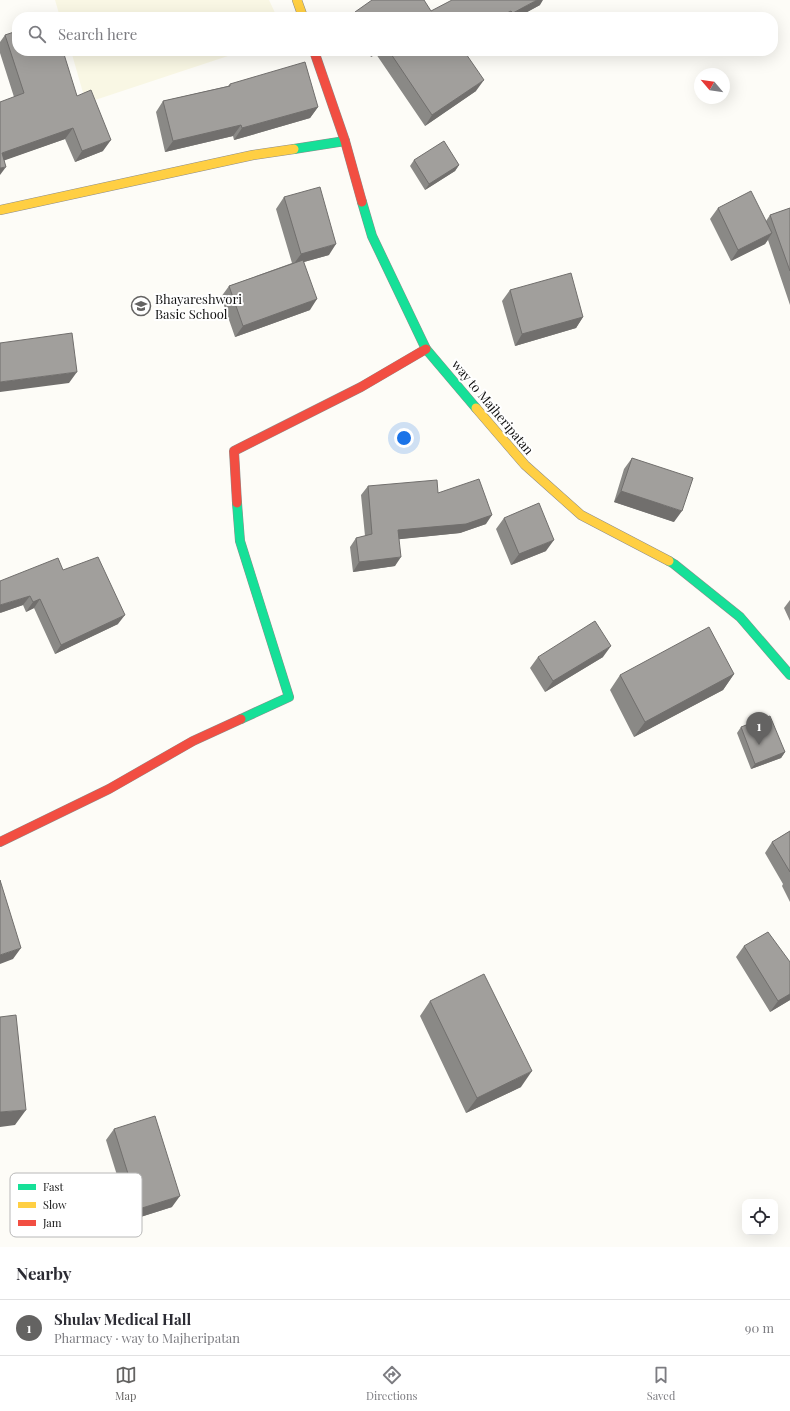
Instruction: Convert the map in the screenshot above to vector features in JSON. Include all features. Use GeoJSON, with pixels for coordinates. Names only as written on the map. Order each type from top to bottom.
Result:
{"type":"FeatureCollection","features":[{"type":"Feature","properties":{"kind":"street"},"geometry":{"type":"LineString","coordinates":[[297,0],[301,12]]}},
{"type":"Feature","properties":{"kind":"street","name":"way to Majheripatan"},"geometry":{"type":"LineString","coordinates":[[316,56],[345,141],[372,236],[426,349],[525,465],[581,515],[674,564],[740,617],[790,674]]}},
{"type":"Feature","properties":{"kind":"street"},"geometry":{"type":"LineString","coordinates":[[0,210],[253,155],[345,141]]}},
{"type":"Feature","properties":{"kind":"street"},"geometry":{"type":"LineString","coordinates":[[0,842],[109,789],[193,741],[289,697],[240,541],[234,452],[361,387],[426,349]]}},
{"type":"Feature","properties":{"kind":"shaded area"},"geometry":{"type":"Polygon","coordinates":[[[55,0],[269,0],[275,12],[59,12],[55,0]]]}},
{"type":"Feature","properties":{"kind":"shaded area"},"geometry":{"type":"Polygon","coordinates":[[[72,56],[228,56],[86,103],[72,56]]]}},
{"type":"Feature","properties":{"kind":"building"},"geometry":{"type":"Polygon","coordinates":[[[372,0],[424,0],[431,11],[452,0],[537,0],[515,12],[355,12],[372,0]]]}},
{"type":"Feature","properties":{"kind":"building"},"geometry":{"type":"Polygon","coordinates":[[[12,33],[12,56],[65,56],[77,96],[91,90],[111,140],[82,151],[73,128],[2,153],[6,167],[0,168],[0,102],[24,93],[5,35],[12,33]]]}},
{"type":"Feature","properties":{"kind":"building"},"geometry":{"type":"Polygon","coordinates":[[[392,56],[467,56],[484,80],[432,115],[392,56]]]}},
{"type":"Feature","properties":{"kind":"building"},"geometry":{"type":"Polygon","coordinates":[[[305,62],[318,107],[242,128],[241,125],[173,141],[163,101],[230,86],[230,84],[305,62]]]}},
{"type":"Feature","properties":{"kind":"building"},"geometry":{"type":"Polygon","coordinates":[[[444,141],[459,165],[429,184],[414,160],[444,141]]]}},
{"type":"Feature","properties":{"kind":"building"},"geometry":{"type":"Polygon","coordinates":[[[320,187],[336,244],[301,254],[284,197],[320,187]]]}},
{"type":"Feature","properties":{"kind":"building"},"geometry":{"type":"Polygon","coordinates":[[[751,191],[772,233],[738,250],[718,208],[751,191]]]}},
{"type":"Feature","properties":{"kind":"building"},"geometry":{"type":"Polygon","coordinates":[[[790,208],[790,271],[770,215],[790,208]]]}},
{"type":"Feature","properties":{"kind":"building"},"geometry":{"type":"Polygon","coordinates":[[[303,260],[317,299],[243,326],[229,286],[303,260]]]}},
{"type":"Feature","properties":{"kind":"building"},"geometry":{"type":"Polygon","coordinates":[[[571,273],[583,317],[522,334],[510,290],[571,273]]]}},
{"type":"Feature","properties":{"kind":"building"},"geometry":{"type":"Polygon","coordinates":[[[72,333],[77,372],[0,382],[0,343],[72,333]]]}},
{"type":"Feature","properties":{"kind":"building"},"geometry":{"type":"Polygon","coordinates":[[[632,458],[693,478],[682,511],[621,491],[632,458]]]}},
{"type":"Feature","properties":{"kind":"building"},"geometry":{"type":"Polygon","coordinates":[[[479,479],[492,515],[466,524],[398,530],[401,557],[359,562],[356,538],[372,534],[368,486],[437,480],[438,493],[479,479]]]}},
{"type":"Feature","properties":{"kind":"building"},"geometry":{"type":"Polygon","coordinates":[[[539,503],[554,540],[519,554],[504,518],[539,503]]]}},
{"type":"Feature","properties":{"kind":"building"},"geometry":{"type":"Polygon","coordinates":[[[98,557],[125,615],[61,645],[40,599],[33,602],[30,596],[0,605],[0,581],[58,558],[63,570],[98,557]]]}},
{"type":"Feature","properties":{"kind":"building"},"geometry":{"type":"Polygon","coordinates":[[[595,621],[611,646],[553,681],[538,657],[595,621]]]}},
{"type":"Feature","properties":{"kind":"building"},"geometry":{"type":"Polygon","coordinates":[[[709,627],[734,674],[645,722],[620,675],[709,627]]]}},
{"type":"Feature","properties":{"kind":"building"},"geometry":{"type":"Polygon","coordinates":[[[770,716],[785,752],[755,764],[741,727],[770,716]]]}},
{"type":"Feature","properties":{"kind":"building"},"geometry":{"type":"Polygon","coordinates":[[[790,831],[790,872],[772,842],[790,831]]]}},
{"type":"Feature","properties":{"kind":"building"},"geometry":{"type":"Polygon","coordinates":[[[0,880],[21,948],[0,955],[0,880]]]}},
{"type":"Feature","properties":{"kind":"building"},"geometry":{"type":"Polygon","coordinates":[[[768,932],[790,962],[790,994],[778,1001],[744,946],[768,932]]]}},
{"type":"Feature","properties":{"kind":"building"},"geometry":{"type":"Polygon","coordinates":[[[484,974],[532,1071],[477,1098],[430,1001],[484,974]]]}},
{"type":"Feature","properties":{"kind":"building"},"geometry":{"type":"Polygon","coordinates":[[[16,1015],[26,1110],[0,1112],[0,1017],[16,1015]]]}},
{"type":"Feature","properties":{"kind":"building"},"geometry":{"type":"Polygon","coordinates":[[[155,1116],[180,1196],[142,1208],[142,1173],[128,1173],[114,1129],[155,1116]]]}},
{"type":"Feature","properties":{"kind":"traffic: fast"},"geometry":{"type":"LineString","coordinates":[[294,149],[345,141]]}},
{"type":"Feature","properties":{"kind":"traffic: fast"},"geometry":{"type":"LineString","coordinates":[[362,202],[372,236],[426,349],[476,408]]}},
{"type":"Feature","properties":{"kind":"traffic: fast"},"geometry":{"type":"LineString","coordinates":[[237,503],[240,541],[289,697],[241,719]]}},
{"type":"Feature","properties":{"kind":"traffic: fast"},"geometry":{"type":"LineString","coordinates":[[669,561],[740,617],[790,675]]}},
{"type":"Feature","properties":{"kind":"traffic: slow"},"geometry":{"type":"LineString","coordinates":[[297,0],[301,12]]}},
{"type":"Feature","properties":{"kind":"traffic: slow"},"geometry":{"type":"LineString","coordinates":[[0,210],[253,155],[294,149]]}},
{"type":"Feature","properties":{"kind":"traffic: slow"},"geometry":{"type":"LineString","coordinates":[[476,408],[525,465],[581,515],[669,561]]}},
{"type":"Feature","properties":{"kind":"traffic: jam"},"geometry":{"type":"LineString","coordinates":[[316,56],[345,141],[362,202]]}},
{"type":"Feature","properties":{"kind":"traffic: jam"},"geometry":{"type":"LineString","coordinates":[[237,503],[234,451],[361,387],[426,349]]}},
{"type":"Feature","properties":{"kind":"traffic: jam"},"geometry":{"type":"LineString","coordinates":[[0,842],[109,789],[193,741],[241,719]]}},
{"type":"Feature","properties":{"kind":"place","name":"Bhayareshwori Basic School"},"geometry":{"type":"Point","coordinates":[141,306]}},
{"type":"Feature","properties":{"kind":"place","name":"Shulav Medical Hall"},"geometry":{"type":"Point","coordinates":[759,745]}}]}
